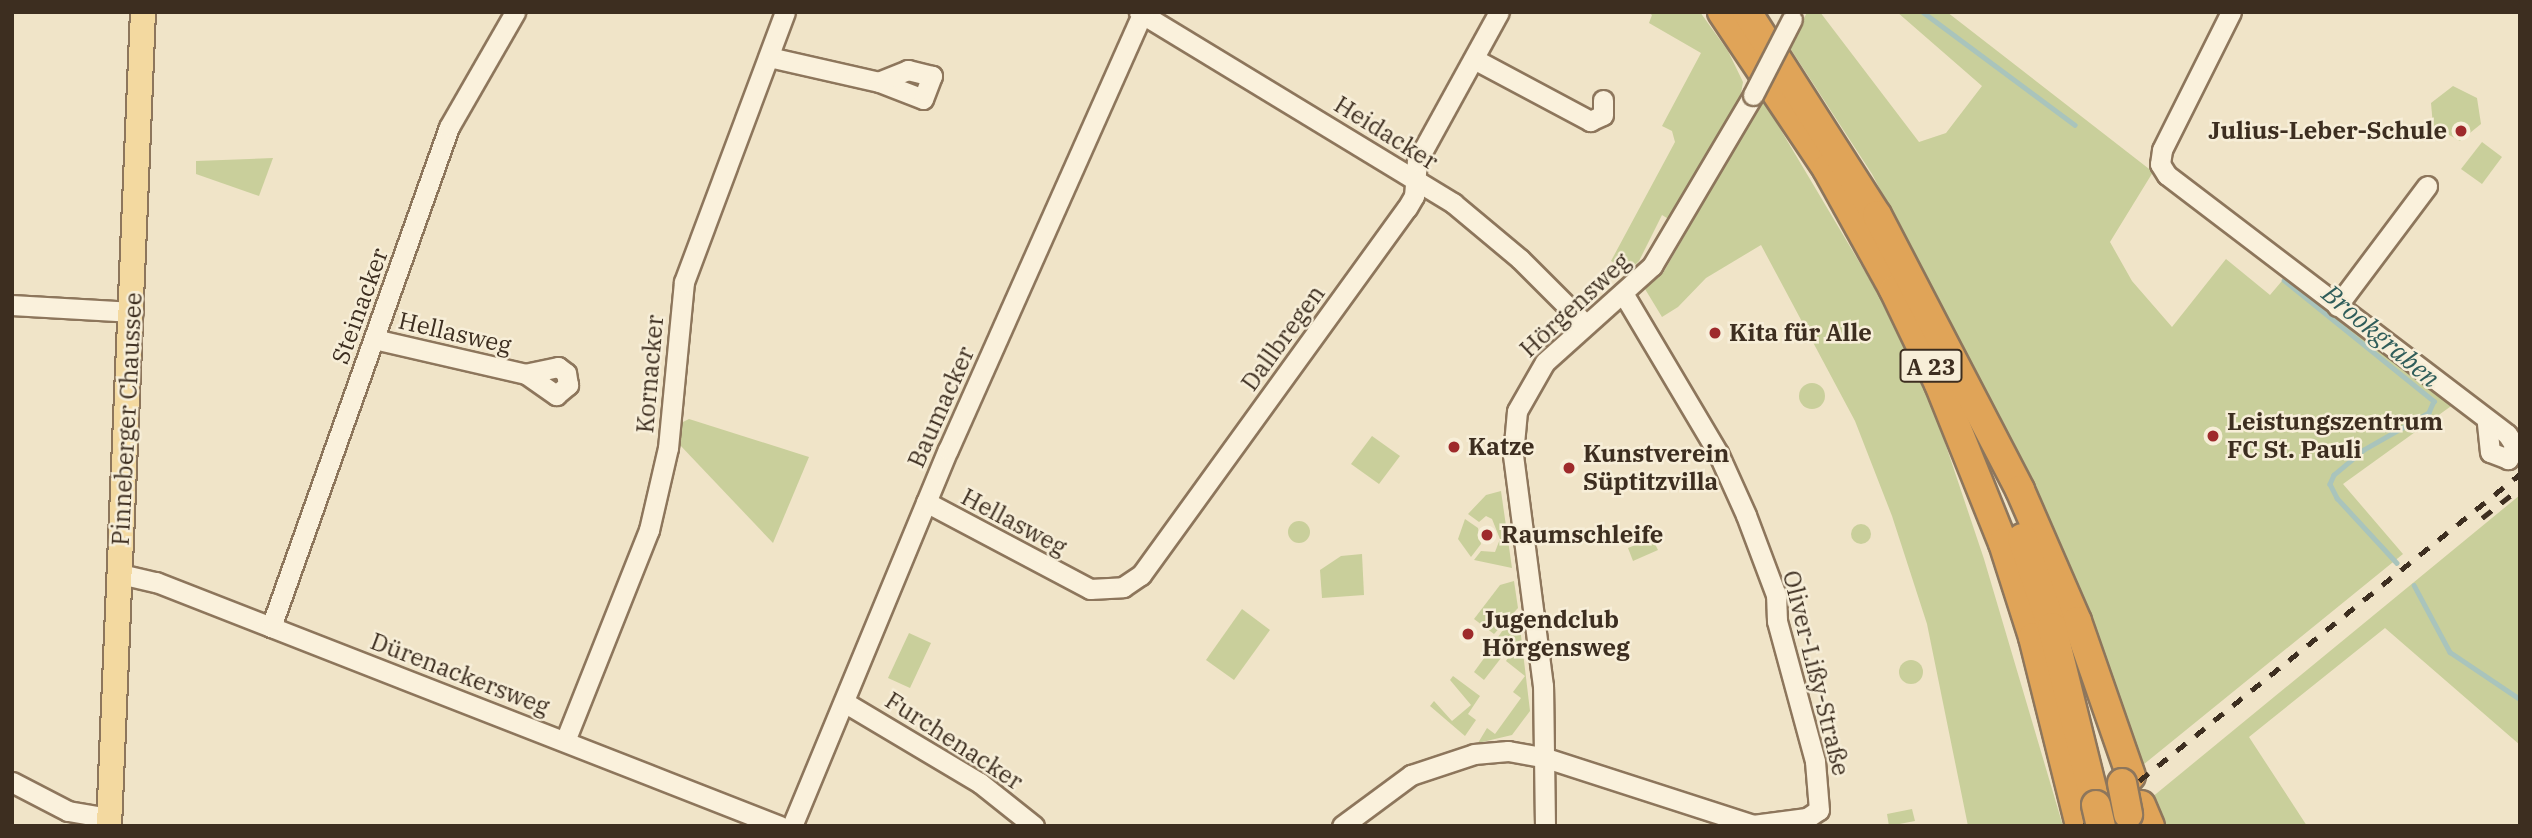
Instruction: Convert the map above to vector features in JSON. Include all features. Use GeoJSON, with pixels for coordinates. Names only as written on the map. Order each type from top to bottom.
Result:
{"type":"FeatureCollection","features":[{"type":"Feature","properties":{"kind":"highway","name":"A 23"},"geometry":{"type":"LineString","coordinates":[[1722,12],[1827,169],[1894,290],[1939,384],[2003,543],[2089,819]]}},
{"type":"Feature","properties":{"kind":"highway","name":"A 23"},"geometry":{"type":"LineString","coordinates":[[1747,12],[1877,215],[1958,377],[2017,523],[2052,627],[2089,819]]}},
{"type":"Feature","properties":{"kind":"highway"},"geometry":{"type":"LineString","coordinates":[[1958,377],[2020,489],[2100,686],[2137,818]]}},
{"type":"Feature","properties":{"kind":"main road","name":"Pinneberger Chaussee"},"geometry":{"type":"LineString","coordinates":[[109,822],[143,12]]}},
{"type":"Feature","properties":{"kind":"street","name":"Steinacker"},"geometry":{"type":"LineString","coordinates":[[271,627],[449,127],[514,12]]}},
{"type":"Feature","properties":{"kind":"street","name":"Kornacker"},"geometry":{"type":"LineString","coordinates":[[565,741],[649,530],[668,448],[684,282],[785,12]]}},
{"type":"Feature","properties":{"kind":"street","name":"Dallbregen"},"geometry":{"type":"LineString","coordinates":[[1079,585],[1113,590],[1141,575],[1407,208],[1417,161],[1499,12]]}},
{"type":"Feature","properties":{"kind":"street"},"geometry":{"type":"LineString","coordinates":[[2231,12],[2162,150],[2160,164],[2167,175],[2487,422]]}},
{"type":"Feature","properties":{"kind":"street","name":"Heidacker"},"geometry":{"type":"LineString","coordinates":[[1141,13],[1453,203],[1520,259],[1586,324]]}},
{"type":"Feature","properties":{"kind":"street","name":"Baumacker"},"geometry":{"type":"LineString","coordinates":[[792,826],[926,502],[1141,13]]}},
{"type":"Feature","properties":{"kind":"street","name":"Hörgensweg"},"geometry":{"type":"LineString","coordinates":[[1545,826],[1546,758],[1536,621],[1515,475],[1513,430],[1520,402],[1534,374],[1586,324],[1625,295],[1652,266],[1753,95],[1794,16]]}},
{"type":"Feature","properties":{"kind":"street"},"geometry":{"type":"LineString","coordinates":[[769,57],[879,82]]}},
{"type":"Feature","properties":{"kind":"street"},"geometry":{"type":"LineString","coordinates":[[1474,59],[1591,121],[1603,115],[1603,100]]}},
{"type":"Feature","properties":{"kind":"street"},"geometry":{"type":"LineString","coordinates":[[2337,306],[2427,186]]}},
{"type":"Feature","properties":{"kind":"street","name":"Oliver-Lißy-Straße"},"geometry":{"type":"LineString","coordinates":[[1546,758],[1753,825],[1812,816],[1822,803],[1802,705],[1777,621],[1776,595],[1746,515],[1718,453],[1625,295]]}},
{"type":"Feature","properties":{"kind":"street"},"geometry":{"type":"LineString","coordinates":[[12,305],[132,312]]}},
{"type":"Feature","properties":{"kind":"street","name":"Hellasweg"},"geometry":{"type":"LineString","coordinates":[[374,340],[526,374]]}},
{"type":"Feature","properties":{"kind":"street","name":"Hellasweg"},"geometry":{"type":"LineString","coordinates":[[926,502],[1079,585]]}},
{"type":"Feature","properties":{"kind":"street","name":"Dürenackersweg"},"geometry":{"type":"LineString","coordinates":[[120,574],[156,582],[780,826]]}},
{"type":"Feature","properties":{"kind":"street","name":"Furchenacker"},"geometry":{"type":"LineString","coordinates":[[844,702],[980,783],[1034,826]]}},
{"type":"Feature","properties":{"kind":"street"},"geometry":{"type":"LineString","coordinates":[[1342,826],[1391,787],[1435,765],[1508,751],[1546,758]]}},
{"type":"Feature","properties":{"kind":"street"},"geometry":{"type":"LineString","coordinates":[[12,782],[68,811],[109,822]]}},
{"type":"Feature","properties":{"kind":"green space"},"geometry":{"type":"Polygon","coordinates":[[[1648,12],[1700,12],[1728,51],[1743,82],[1740,99],[1670,220],[1662,215],[1639,261],[1629,271],[1611,261],[1675,142],[1672,131],[1662,126],[1701,53],[1649,23],[1652,15],[1648,12]]]}},
{"type":"Feature","properties":{"kind":"green space"},"geometry":{"type":"Polygon","coordinates":[[[1807,12],[1820,12],[1919,142],[1946,133],[1982,86],[1897,12],[1947,12],[2153,172],[2110,242],[2132,281],[2172,327],[2226,259],[2270,295],[2287,275],[2454,404],[2343,484],[2403,554],[2138,769],[2020,472],[1958,338],[1872,174],[1790,48],[1807,12]]]}},
{"type":"Feature","properties":{"kind":"green space"},"geometry":{"type":"Polygon","coordinates":[[[2453,86],[2477,98],[2481,124],[2460,141],[2433,126],[2431,103],[2453,86]]]}},
{"type":"Feature","properties":{"kind":"green space"},"geometry":{"type":"Polygon","coordinates":[[[1763,100],[1880,297],[1933,407],[1984,559],[2063,826],[1968,826],[1927,624],[1892,516],[1855,421],[1761,245],[1706,278],[1678,307],[1662,317],[1645,289],[1663,273],[1763,100]]]}},
{"type":"Feature","properties":{"kind":"green space"},"geometry":{"type":"Polygon","coordinates":[[[2482,142],[2502,157],[2482,184],[2461,169],[2482,142]]]}},
{"type":"Feature","properties":{"kind":"green space"},"geometry":{"type":"Polygon","coordinates":[[[273,158],[259,196],[196,174],[196,161],[273,158]]]}},
{"type":"Feature","properties":{"kind":"green space"},"geometry":{"type":"Polygon","coordinates":[[[1812,383],[1821,387],[1825,396],[1821,405],[1812,409],[1803,405],[1799,396],[1803,387],[1812,383]]]}},
{"type":"Feature","properties":{"kind":"green space"},"geometry":{"type":"Polygon","coordinates":[[[689,419],[809,457],[773,543],[679,444],[681,423],[689,419]]]}},
{"type":"Feature","properties":{"kind":"green space"},"geometry":{"type":"Polygon","coordinates":[[[1372,436],[1400,456],[1379,484],[1351,464],[1372,436]]]}},
{"type":"Feature","properties":{"kind":"green space"},"geometry":{"type":"Polygon","coordinates":[[[1501,491],[1512,568],[1474,560],[1481,551],[1495,552],[1500,539],[1492,519],[1486,516],[1479,522],[1468,514],[1486,495],[1501,491]]]}},
{"type":"Feature","properties":{"kind":"green space"},"geometry":{"type":"Polygon","coordinates":[[[2520,495],[2520,745],[2385,628],[2249,737],[2307,826],[2157,826],[2151,798],[2520,495]]]}},
{"type":"Feature","properties":{"kind":"green space"},"geometry":{"type":"Polygon","coordinates":[[[1465,519],[1478,528],[1481,544],[1471,557],[1458,539],[1465,519]]]}},
{"type":"Feature","properties":{"kind":"green space"},"geometry":{"type":"Polygon","coordinates":[[[1299,521],[1307,524],[1310,532],[1307,540],[1299,543],[1291,540],[1288,532],[1291,524],[1299,521]]]}},
{"type":"Feature","properties":{"kind":"green space"},"geometry":{"type":"Polygon","coordinates":[[[1857,524],[1865,524],[1871,534],[1865,544],[1857,544],[1851,538],[1851,530],[1857,524]]]}},
{"type":"Feature","properties":{"kind":"green space"},"geometry":{"type":"Polygon","coordinates":[[[1652,538],[1658,550],[1633,561],[1628,548],[1652,538]]]}},
{"type":"Feature","properties":{"kind":"green space"},"geometry":{"type":"Polygon","coordinates":[[[1362,554],[1364,595],[1322,598],[1320,570],[1341,556],[1362,554]]]}},
{"type":"Feature","properties":{"kind":"green space"},"geometry":{"type":"Polygon","coordinates":[[[1514,581],[1518,608],[1494,634],[1474,619],[1500,585],[1514,581]]]}},
{"type":"Feature","properties":{"kind":"green space"},"geometry":{"type":"Polygon","coordinates":[[[1242,609],[1270,630],[1234,680],[1206,660],[1242,609]]]}},
{"type":"Feature","properties":{"kind":"green space"},"geometry":{"type":"Polygon","coordinates":[[[1519,619],[1530,711],[1512,735],[1478,743],[1487,728],[1495,734],[1521,698],[1513,692],[1525,676],[1506,661],[1514,649],[1498,637],[1510,620],[1519,619]]]}},
{"type":"Feature","properties":{"kind":"green space"},"geometry":{"type":"Polygon","coordinates":[[[909,633],[931,643],[910,688],[888,678],[909,633]]]}},
{"type":"Feature","properties":{"kind":"green space"},"geometry":{"type":"Polygon","coordinates":[[[1490,650],[1501,658],[1484,680],[1474,672],[1490,650]]]}},
{"type":"Feature","properties":{"kind":"green space"},"geometry":{"type":"Polygon","coordinates":[[[1911,660],[1919,664],[1923,672],[1919,680],[1911,684],[1903,680],[1899,672],[1903,664],[1911,660]]]}},
{"type":"Feature","properties":{"kind":"green space"},"geometry":{"type":"Polygon","coordinates":[[[1453,676],[1480,696],[1468,714],[1476,720],[1465,736],[1430,706],[1434,701],[1452,721],[1471,705],[1450,680],[1453,676]]]}},
{"type":"Feature","properties":{"kind":"green space"},"geometry":{"type":"Polygon","coordinates":[[[1912,809],[1915,821],[1889,826],[1887,814],[1912,809]]]}},
{"type":"Feature","properties":{"kind":"waterway","name":"Brookgraben"},"geometry":{"type":"LineString","coordinates":[[1923,12],[2075,125]]}},
{"type":"Feature","properties":{"kind":"waterway","name":"Brookgraben"},"geometry":{"type":"LineString","coordinates":[[2284,280],[2434,401],[2429,413],[2364,450],[2334,475],[2330,484],[2337,498],[2397,563]]}},
{"type":"Feature","properties":{"kind":"waterway","name":"Brookgraben"},"geometry":{"type":"LineString","coordinates":[[2414,585],[2450,652],[2520,699]]}},
{"type":"Feature","properties":{"kind":"railway"},"geometry":{"type":"LineString","coordinates":[[2083,826],[2520,474]]}},
{"type":"Feature","properties":{"kind":"railway"},"geometry":{"type":"LineString","coordinates":[[2482,518],[2520,488]]}},
{"type":"Feature","properties":{"kind":"place","name":"Julius-Leber-Schule"},"geometry":{"type":"Point","coordinates":[2461,131]}},
{"type":"Feature","properties":{"kind":"place","name":"Kita für Alle"},"geometry":{"type":"Point","coordinates":[1715,333]}},
{"type":"Feature","properties":{"kind":"place","name":"Leistungszentrum FC St. Pauli"},"geometry":{"type":"Point","coordinates":[2213,436]}},
{"type":"Feature","properties":{"kind":"place","name":"Katze"},"geometry":{"type":"Point","coordinates":[1454,447]}},
{"type":"Feature","properties":{"kind":"place","name":"Kunstverein Süptitzvilla"},"geometry":{"type":"Point","coordinates":[1569,468]}},
{"type":"Feature","properties":{"kind":"place","name":"Raumschleife"},"geometry":{"type":"Point","coordinates":[1487,535]}},
{"type":"Feature","properties":{"kind":"place","name":"Jugendclub Hörgensweg"},"geometry":{"type":"Point","coordinates":[1468,634]}}]}
